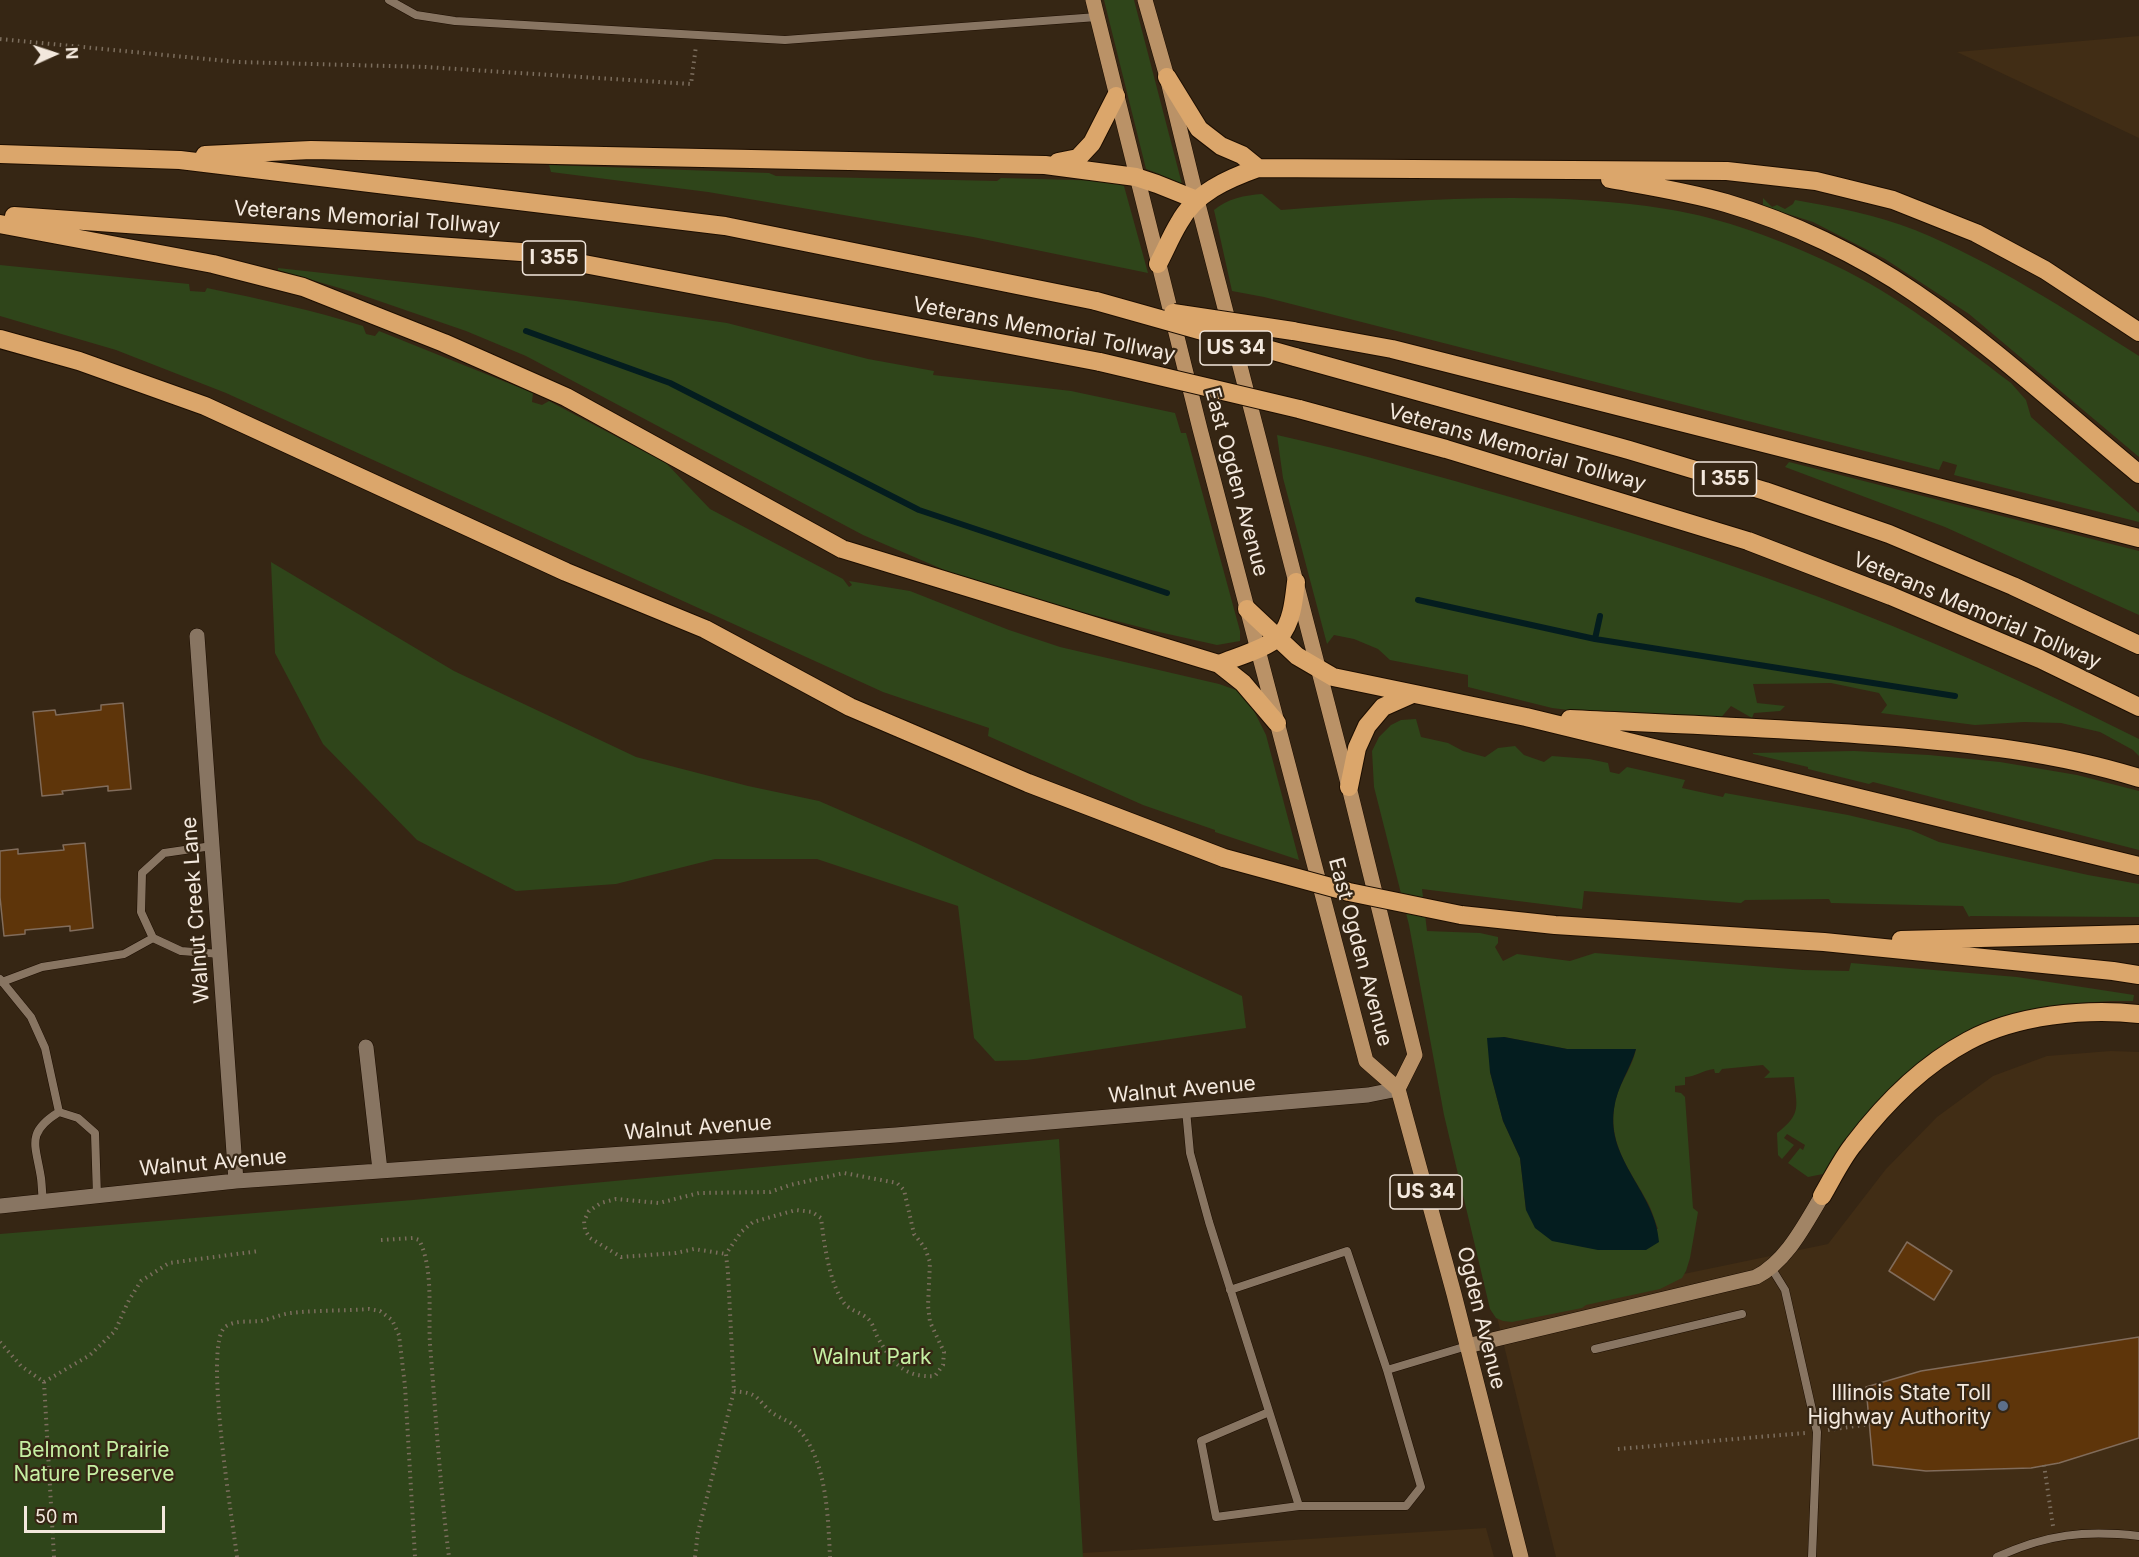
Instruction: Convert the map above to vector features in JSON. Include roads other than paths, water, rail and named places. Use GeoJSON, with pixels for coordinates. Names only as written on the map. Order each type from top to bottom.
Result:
{"type":"FeatureCollection","features":[{"type":"Feature","properties":{"kind":"highway"},"geometry":{"type":"LineString","coordinates":[[1167,77],[1199,129],[1221,146],[1242,155],[1258,168]]}},
{"type":"Feature","properties":{"kind":"highway"},"geometry":{"type":"LineString","coordinates":[[1045,165],[1078,158],[1092,143],[1116,96]]}},
{"type":"Feature","properties":{"kind":"highway"},"geometry":{"type":"LineString","coordinates":[[131,158],[311,150],[1045,165],[1136,177],[1197,200]]}},
{"type":"Feature","properties":{"kind":"highway","name":"Veterans Memorial Tollway"},"geometry":{"type":"LineString","coordinates":[[0,154],[180,160],[725,226],[1096,301],[1629,450],[1765,491],[1900,538],[2013,586],[2139,645]]}},
{"type":"Feature","properties":{"kind":"highway"},"geometry":{"type":"LineString","coordinates":[[1158,264],[1180,220],[1197,200],[1231,177],[1258,168],[1727,171],[1816,181],[1893,200],[1986,238],[2045,270],[2139,332]]}},
{"type":"Feature","properties":{"kind":"highway"},"geometry":{"type":"LineString","coordinates":[[1561,171],[1675,190],[1727,203],[1827,243],[1871,266],[1914,292],[1957,323],[2139,474]]}},
{"type":"Feature","properties":{"kind":"highway","name":"Veterans Memorial Tollway"},"geometry":{"type":"LineString","coordinates":[[0,215],[521,252],[1100,362],[1299,410],[1446,449],[1748,541],[1891,596],[2040,658],[2139,707]]}},
{"type":"Feature","properties":{"kind":"highway"},"geometry":{"type":"LineString","coordinates":[[0,224],[213,264],[303,286],[444,343],[566,397],[842,549],[1220,664],[1243,683],[1277,723]]}},
{"type":"Feature","properties":{"kind":"highway"},"geometry":{"type":"LineString","coordinates":[[1096,301],[1392,348],[2139,538]]}},
{"type":"Feature","properties":{"kind":"highway"},"geometry":{"type":"LineString","coordinates":[[0,339],[79,361],[205,406],[566,572],[705,628],[850,706],[1028,783],[1224,858],[1349,892],[1461,915],[1555,925],[1824,942],[2139,975]]}},
{"type":"Feature","properties":{"kind":"highway"},"geometry":{"type":"LineString","coordinates":[[1220,664],[1258,649],[1279,637],[1292,608],[1296,582]]}},
{"type":"Feature","properties":{"kind":"highway"},"geometry":{"type":"LineString","coordinates":[[1247,609],[1297,656],[1333,678],[1526,717],[2139,866]]}},
{"type":"Feature","properties":{"kind":"highway"},"geometry":{"type":"LineString","coordinates":[[1349,787],[1357,747],[1367,726],[1383,706],[1410,694]]}},
{"type":"Feature","properties":{"kind":"highway"},"geometry":{"type":"LineString","coordinates":[[1526,717],[1833,732],[1943,741],[2002,747],[2058,757],[2139,778]]}},
{"type":"Feature","properties":{"kind":"highway"},"geometry":{"type":"LineString","coordinates":[[1824,942],[2139,934]]}},
{"type":"Feature","properties":{"kind":"highway"},"geometry":{"type":"LineString","coordinates":[[1822,1196],[1852,1146],[1888,1102],[1923,1070],[1969,1040],[2014,1023],[2073,1013],[2139,1014]]}},
{"type":"Feature","properties":{"kind":"main road","name":"East Ogden Avenue"},"geometry":{"type":"LineString","coordinates":[[1093,0],[1158,264],[1366,1061],[1398,1089],[1415,1055],[1349,787],[1167,77],[1145,0]]}},
{"type":"Feature","properties":{"kind":"main road","name":"Ogden Avenue"},"geometry":{"type":"LineString","coordinates":[[1398,1089],[1521,1557]]}},
{"type":"Feature","properties":{"kind":"street","name":"Walnut Creek Lane"},"geometry":{"type":"LineString","coordinates":[[197,636],[236,1181]]}},
{"type":"Feature","properties":{"kind":"street"},"geometry":{"type":"LineString","coordinates":[[366,1047],[380,1170]]}},
{"type":"Feature","properties":{"kind":"street","name":"Walnut Avenue"},"geometry":{"type":"LineString","coordinates":[[0,1206],[236,1181],[896,1136],[1368,1095],[1398,1089]]}},
{"type":"Feature","properties":{"kind":"street"},"geometry":{"type":"LineString","coordinates":[[1467,1346],[1756,1277],[1772,1269],[1803,1228],[1822,1196]]}},
{"type":"Feature","properties":{"kind":"lane"},"geometry":{"type":"LineString","coordinates":[[389,0],[416,15],[455,21],[785,40],[1096,17]]}},
{"type":"Feature","properties":{"kind":"lane"},"geometry":{"type":"LineString","coordinates":[[212,846],[164,853],[142,873],[141,912],[153,938],[181,951],[220,954]]}},
{"type":"Feature","properties":{"kind":"lane"},"geometry":{"type":"LineString","coordinates":[[59,1112],[45,1048],[31,1017],[1,980],[42,967],[124,954],[153,938]]}},
{"type":"Feature","properties":{"kind":"lane"},"geometry":{"type":"LineString","coordinates":[[1186,1110],[1190,1153],[1230,1290],[1299,1506]]}},
{"type":"Feature","properties":{"kind":"lane"},"geometry":{"type":"LineString","coordinates":[[43,1202],[41,1177],[34,1150],[37,1132],[46,1120],[59,1112],[78,1118],[95,1133],[98,1196]]}},
{"type":"Feature","properties":{"kind":"lane"},"geometry":{"type":"LineString","coordinates":[[1230,1290],[1347,1251],[1387,1370],[1421,1486],[1406,1506],[1299,1506],[1216,1516],[1201,1441],[1269,1412]]}},
{"type":"Feature","properties":{"kind":"lane"},"geometry":{"type":"LineString","coordinates":[[1772,1269],[1785,1290],[1817,1432],[1812,1557]]}},
{"type":"Feature","properties":{"kind":"lane"},"geometry":{"type":"LineString","coordinates":[[1595,1348],[1742,1314]]}},
{"type":"Feature","properties":{"kind":"lane"},"geometry":{"type":"LineString","coordinates":[[1387,1370],[1467,1346]]}},
{"type":"Feature","properties":{"kind":"lane"},"geometry":{"type":"LineString","coordinates":[[1997,1557],[2019,1547],[2055,1536],[2098,1533],[2139,1536]]}},
{"type":"Feature","properties":{"kind":"water"},"geometry":{"type":"Polygon","coordinates":[[[1504,1037],[1567,1049],[1636,1049],[1616,1101],[1614,1127],[1617,1144],[1624,1161],[1650,1208],[1659,1242],[1646,1250],[1598,1250],[1552,1241],[1535,1228],[1526,1210],[1520,1158],[1503,1121],[1490,1072],[1487,1038],[1504,1037]]]}},
{"type":"Feature","properties":{"kind":"waterway"},"geometry":{"type":"LineString","coordinates":[[526,331],[670,383],[919,510],[1167,593]]}},
{"type":"Feature","properties":{"kind":"waterway"},"geometry":{"type":"LineString","coordinates":[[1418,600],[1595,639],[1955,696]]}},
{"type":"Feature","properties":{"kind":"waterway"},"geometry":{"type":"LineString","coordinates":[[1595,639],[1600,616]]}},
{"type":"Feature","properties":{"kind":"place","name":"Illinois State Toll Highway Authority"},"geometry":{"type":"Point","coordinates":[2003,1406]}},
{"type":"Feature","properties":{"kind":"park label","name":"Walnut Park"},"geometry":{"type":"Point","coordinates":[872,1358]}},
{"type":"Feature","properties":{"kind":"park label","name":"Belmont Prairie Nature Preserve"},"geometry":{"type":"Point","coordinates":[94,1463]}}]}
